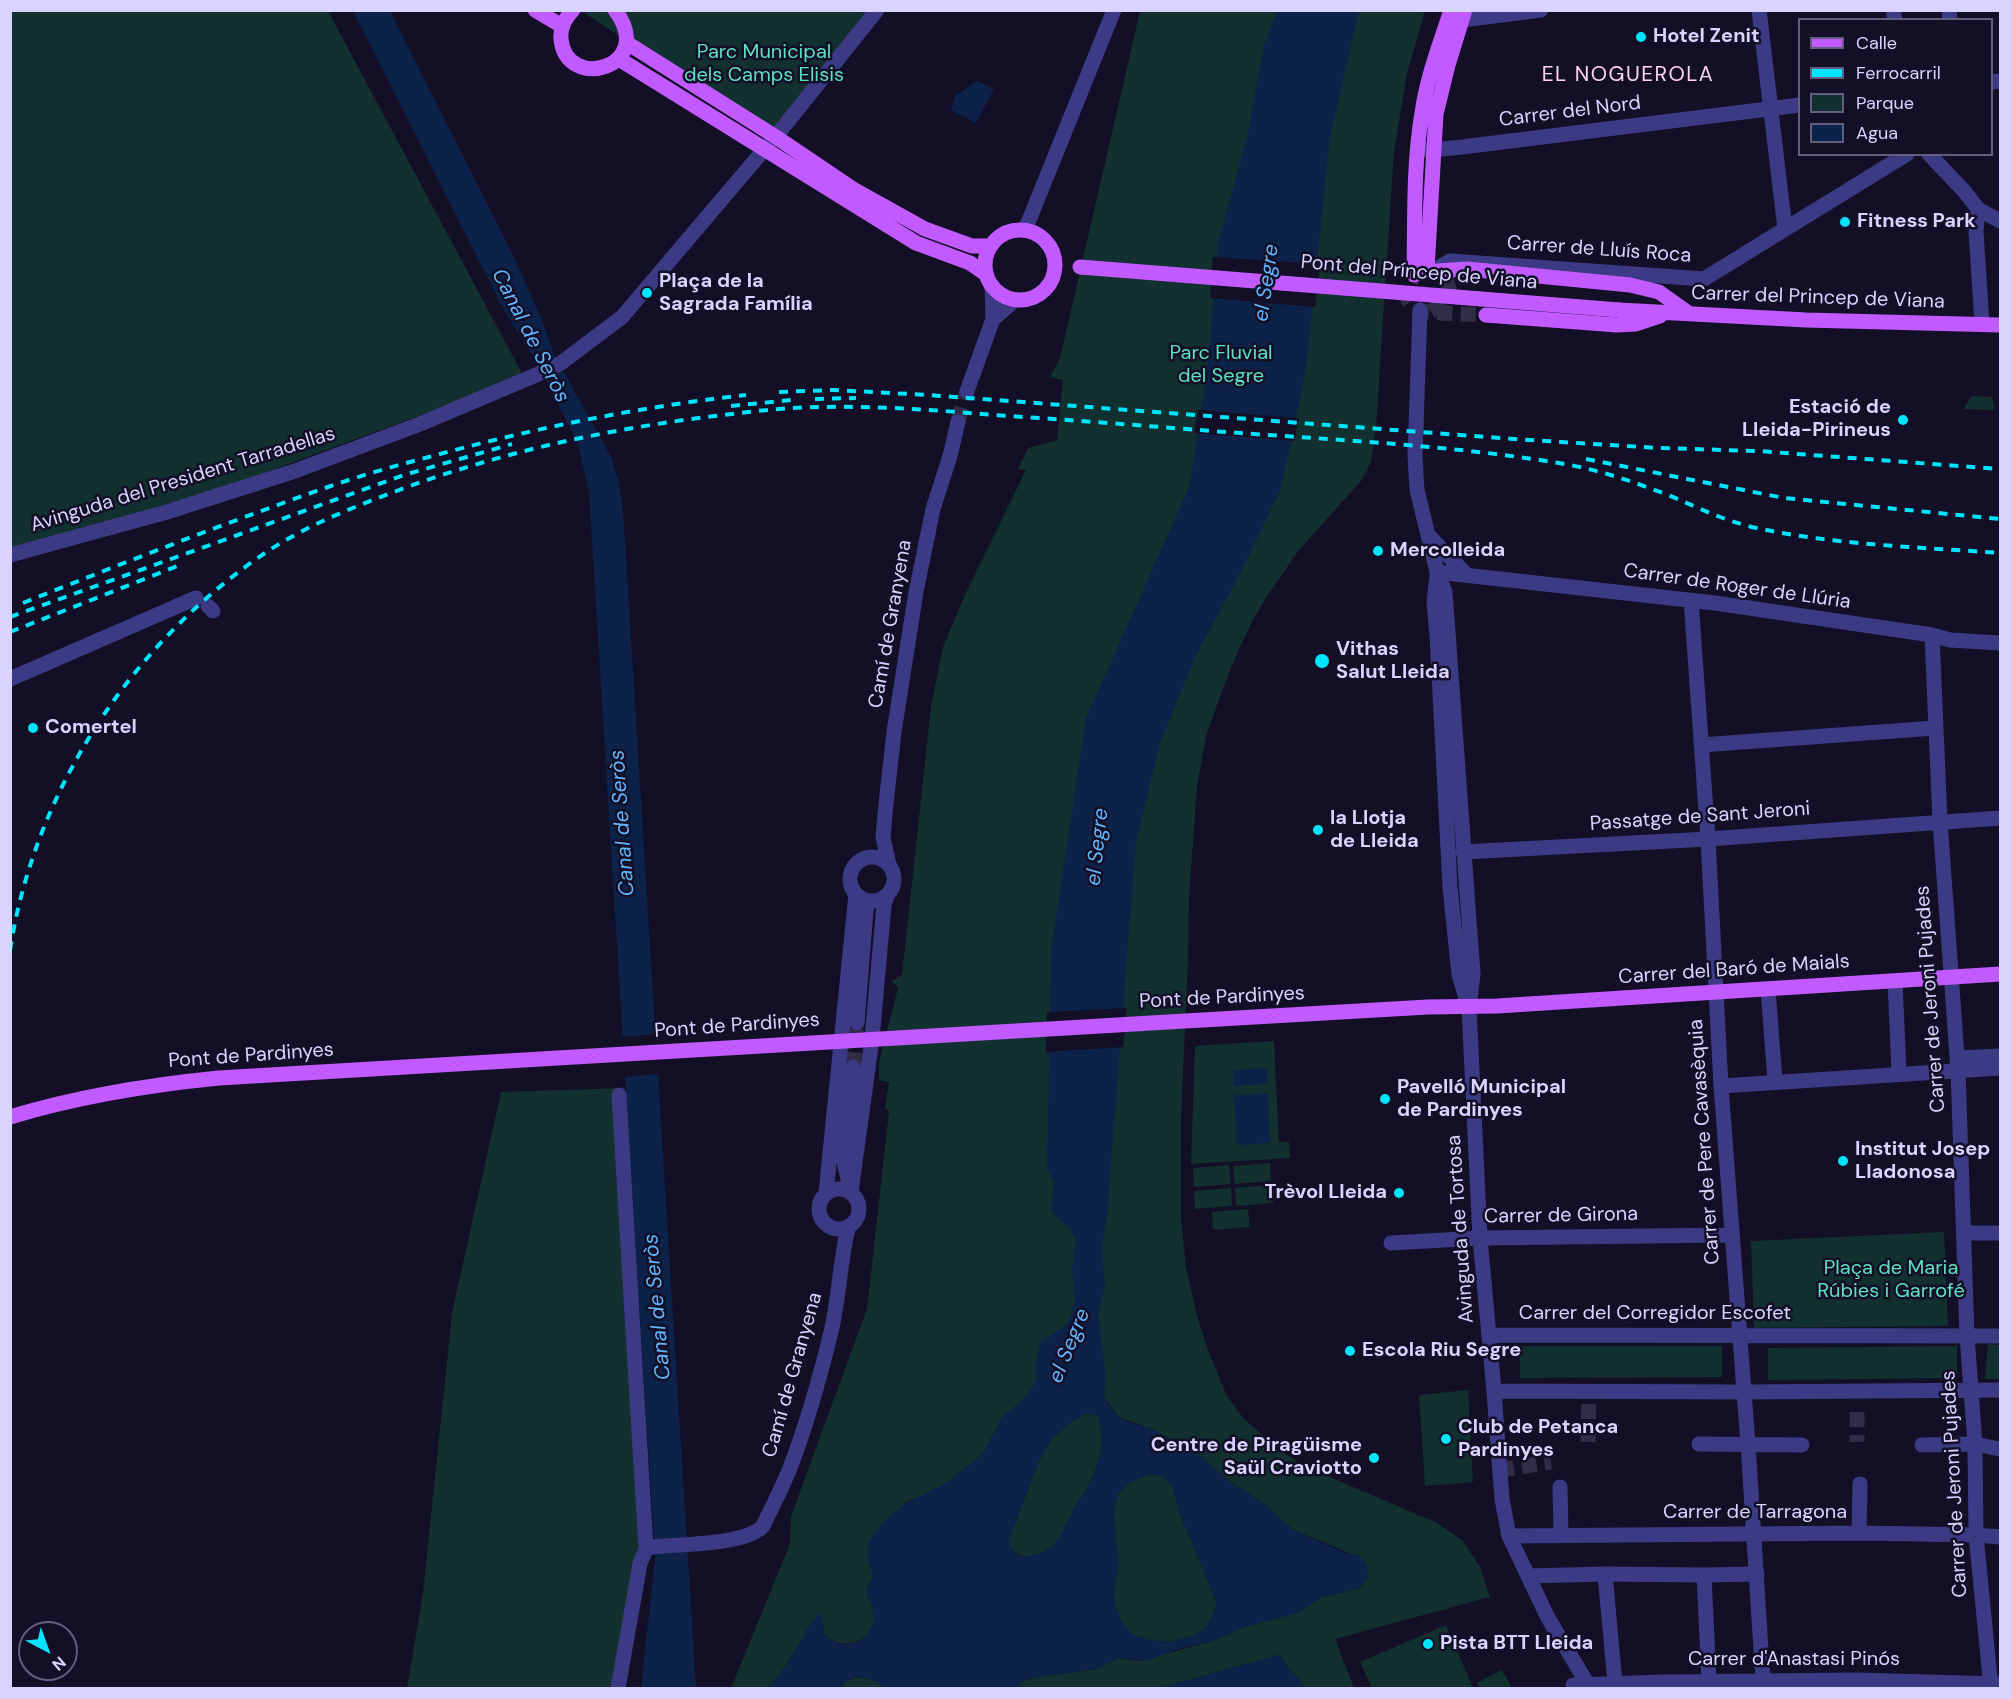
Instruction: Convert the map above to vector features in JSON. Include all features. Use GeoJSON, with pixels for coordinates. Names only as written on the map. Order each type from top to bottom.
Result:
{"type":"FeatureCollection","features":[{"type":"Feature","properties":{"kind":"main road"},"geometry":{"type":"LineString","coordinates":[[535,10],[562,26]]}},
{"type":"Feature","properties":{"kind":"main road"},"geometry":{"type":"LineString","coordinates":[[571,11],[562,26],[562,45],[570,60],[593,70],[603,68],[619,58],[627,43],[625,23],[619,12]]}},
{"type":"Feature","properties":{"kind":"main road"},"geometry":{"type":"LineString","coordinates":[[1459,14],[1436,114],[1425,149],[1428,271],[1467,269],[1630,285],[1659,292],[1690,314]]}},
{"type":"Feature","properties":{"kind":"main road"},"geometry":{"type":"LineString","coordinates":[[627,43],[776,137],[853,189],[924,229],[972,246],[991,246]]}},
{"type":"Feature","properties":{"kind":"main road"},"geometry":{"type":"LineString","coordinates":[[619,58],[916,243],[970,263],[1004,296],[1015,300],[1037,296],[1054,277],[1055,256],[1049,245],[1039,235],[1025,230],[1004,234],[991,246],[986,260],[989,280]]}},
{"type":"Feature","properties":{"kind":"main road","name":"Pont del Príncep de Viana"},"geometry":{"type":"LineString","coordinates":[[1056,266],[1635,311]]}},
{"type":"Feature","properties":{"kind":"main road","name":"Carrer del Princep de Viana"},"geometry":{"type":"LineString","coordinates":[[1635,311],[1806,320],[2001,325]]}},
{"type":"Feature","properties":{"kind":"main road"},"geometry":{"type":"LineString","coordinates":[[1486,315],[1617,325],[1636,324],[1665,314]]}},
{"type":"Feature","properties":{"kind":"main road","name":"Carrer del Baró de Maials"},"geometry":{"type":"LineString","coordinates":[[1469,1007],[2001,974]]}},
{"type":"Feature","properties":{"kind":"main road","name":"Pont de Pardinyes"},"geometry":{"type":"LineString","coordinates":[[10,1117],[96,1095],[178,1082],[1185,1021],[1428,1007],[1469,1007]]}},
{"type":"Feature","properties":{"kind":"street","name":"Avinguda del President Tarradellas"},"geometry":{"type":"LineString","coordinates":[[10,555],[167,512],[295,471],[420,424],[561,363],[622,316],[776,137],[877,10]]}},
{"type":"Feature","properties":{"kind":"street"},"geometry":{"type":"LineString","coordinates":[[1025,230],[1114,10]]}},
{"type":"Feature","properties":{"kind":"street"},"geometry":{"type":"LineString","coordinates":[[1459,14],[1541,10]]}},
{"type":"Feature","properties":{"kind":"street"},"geometry":{"type":"LineString","coordinates":[[1760,10],[1785,229]]}},
{"type":"Feature","properties":{"kind":"street","name":"Carrer del Nord"},"geometry":{"type":"LineString","coordinates":[[1425,149],[1798,105]]}},
{"type":"Feature","properties":{"kind":"street","name":"Carrer de Lluís Roca"},"geometry":{"type":"LineString","coordinates":[[1428,271],[1450,261],[1704,279],[1905,156]]}},
{"type":"Feature","properties":{"kind":"street"},"geometry":{"type":"LineString","coordinates":[[1931,156],[1978,209],[2001,221]]}},
{"type":"Feature","properties":{"kind":"street"},"geometry":{"type":"LineString","coordinates":[[1978,209],[1976,232],[1982,324]]}},
{"type":"Feature","properties":{"kind":"street"},"geometry":{"type":"LineString","coordinates":[[967,391],[993,319],[989,280]]}},
{"type":"Feature","properties":{"kind":"street"},"geometry":{"type":"LineString","coordinates":[[993,319],[1015,300]]}},
{"type":"Feature","properties":{"kind":"street","name":"Avinguda de Tortosa"},"geometry":{"type":"LineString","coordinates":[[1420,310],[1415,456],[1417,490],[1437,572],[1445,592],[1473,974],[1469,1007],[1480,1238],[1502,1499],[1509,1536],[1581,1686]]}},
{"type":"Feature","properties":{"kind":"street","name":"Camí de Granyena"},"geometry":{"type":"LineString","coordinates":[[889,865],[883,837],[894,732],[916,591],[933,509],[958,422]]}},
{"type":"Feature","properties":{"kind":"street"},"geometry":{"type":"LineString","coordinates":[[1426,529],[1467,575]]}},
{"type":"Feature","properties":{"kind":"street","name":"Avinguda de Tortosa"},"geometry":{"type":"LineString","coordinates":[[1437,572],[1434,602],[1450,886],[1458,975],[1469,1007]]}},
{"type":"Feature","properties":{"kind":"street","name":"Carrer de Roger de Llúria"},"geometry":{"type":"LineString","coordinates":[[1437,572],[1691,600],[1932,635],[1950,640],[2001,643]]}},
{"type":"Feature","properties":{"kind":"street","name":"Carrer de Pere Cavasèquia"},"geometry":{"type":"LineString","coordinates":[[1691,600],[1708,839],[1721,1086],[1749,1444],[1763,1681]]}},
{"type":"Feature","properties":{"kind":"street"},"geometry":{"type":"LineString","coordinates":[[10,679],[206,605]]}},
{"type":"Feature","properties":{"kind":"street","name":"Carrer de Jeroni Pujades"},"geometry":{"type":"LineString","coordinates":[[1932,635],[1940,821],[1957,1064],[1967,1336],[1975,1444],[1976,1535],[1994,1686]]}},
{"type":"Feature","properties":{"kind":"street"},"geometry":{"type":"LineString","coordinates":[[1701,745],[1935,728]]}},
{"type":"Feature","properties":{"kind":"street","name":"Passatge de Sant Jeroni"},"geometry":{"type":"LineString","coordinates":[[1463,852],[1708,839],[2001,818]]}},
{"type":"Feature","properties":{"kind":"street"},"geometry":{"type":"LineString","coordinates":[[857,1023],[866,910],[862,897],[851,883],[853,870],[867,858],[883,837]]}},
{"type":"Feature","properties":{"kind":"street"},"geometry":{"type":"LineString","coordinates":[[851,1192],[878,1039],[884,905],[894,884],[889,865],[879,859],[867,858]]}},
{"type":"Feature","properties":{"kind":"street"},"geometry":{"type":"LineString","coordinates":[[862,897],[882,899],[887,896]]}},
{"type":"Feature","properties":{"kind":"street"},"geometry":{"type":"LineString","coordinates":[[826,1193],[841,1041],[862,897]]}},
{"type":"Feature","properties":{"kind":"street"},"geometry":{"type":"LineString","coordinates":[[1894,981],[1899,1073]]}},
{"type":"Feature","properties":{"kind":"street"},"geometry":{"type":"LineString","coordinates":[[1768,989],[1775,1081]]}},
{"type":"Feature","properties":{"kind":"street"},"geometry":{"type":"LineString","coordinates":[[1721,1086],[1899,1073],[2001,1056]]}},
{"type":"Feature","properties":{"kind":"street"},"geometry":{"type":"LineString","coordinates":[[1957,1064],[2001,1068]]}},
{"type":"Feature","properties":{"kind":"street"},"geometry":{"type":"LineString","coordinates":[[844,1162],[822,1198],[818,1210],[823,1222],[840,1228],[857,1220],[860,1208],[851,1192],[844,1162],[853,1067]]}},
{"type":"Feature","properties":{"kind":"street"},"geometry":{"type":"LineString","coordinates":[[618,1689],[640,1564],[650,1548],[619,1095]]}},
{"type":"Feature","properties":{"kind":"street"},"geometry":{"type":"LineString","coordinates":[[826,1193],[838,1189],[851,1192]]}},
{"type":"Feature","properties":{"kind":"street","name":"Camí de Granyena"},"geometry":{"type":"LineString","coordinates":[[650,1548],[740,1539],[758,1532],[763,1526],[790,1469],[831,1333],[839,1292],[842,1254],[840,1228]]}},
{"type":"Feature","properties":{"kind":"street"},"geometry":{"type":"LineString","coordinates":[[1964,1233],[2001,1233]]}},
{"type":"Feature","properties":{"kind":"street","name":"Carrer de Girona"},"geometry":{"type":"LineString","coordinates":[[1392,1243],[1480,1238],[1731,1235]]}},
{"type":"Feature","properties":{"kind":"street","name":"Carrer del Corregidor Escofet"},"geometry":{"type":"LineString","coordinates":[[1489,1335],[2001,1336]]}},
{"type":"Feature","properties":{"kind":"street"},"geometry":{"type":"LineString","coordinates":[[1494,1391],[2001,1390]]}},
{"type":"Feature","properties":{"kind":"street"},"geometry":{"type":"LineString","coordinates":[[1699,1444],[1802,1445]]}},
{"type":"Feature","properties":{"kind":"street"},"geometry":{"type":"LineString","coordinates":[[1922,1445],[1975,1444],[2001,1449]]}},
{"type":"Feature","properties":{"kind":"street"},"geometry":{"type":"LineString","coordinates":[[1859,1533],[1860,1484]]}},
{"type":"Feature","properties":{"kind":"street"},"geometry":{"type":"LineString","coordinates":[[1560,1487],[1561,1534]]}},
{"type":"Feature","properties":{"kind":"street","name":"Carrer de Tarragona"},"geometry":{"type":"LineString","coordinates":[[1509,1536],[1859,1533],[1976,1535],[2001,1538]]}},
{"type":"Feature","properties":{"kind":"street"},"geometry":{"type":"LineString","coordinates":[[1605,1574],[1615,1683]]}},
{"type":"Feature","properties":{"kind":"street"},"geometry":{"type":"LineString","coordinates":[[1528,1576],[1757,1574]]}},
{"type":"Feature","properties":{"kind":"street"},"geometry":{"type":"LineString","coordinates":[[1704,1575],[1709,1682]]}},
{"type":"Feature","properties":{"kind":"street","name":"Carrer d'Anastasi Pinós"},"geometry":{"type":"LineString","coordinates":[[1581,1686],[1615,1683],[1661,1685],[1709,1682],[1736,1685],[1763,1681],[1994,1686]]}},
{"type":"Feature","properties":{"kind":"green space"},"geometry":{"type":"Polygon","coordinates":[[[11,11],[328,11],[524,377],[218,490],[11,550],[11,11]]]}},
{"type":"Feature","properties":{"kind":"green space","name":"Parc Municipal dels Camps Elisis"},"geometry":{"type":"Polygon","coordinates":[[[581,11],[877,11],[776,137],[581,11]]]}},
{"type":"Feature","properties":{"kind":"green space","name":"Parc Fluvial del Segre"},"geometry":{"type":"Polygon","coordinates":[[[1140,11],[1425,11],[1407,73],[1394,152],[1376,427],[1371,462],[1361,481],[1299,550],[1267,596],[1239,649],[1206,736],[1197,786],[1189,897],[1181,1119],[1181,1218],[1186,1267],[1197,1316],[1227,1396],[1244,1419],[1285,1454],[1316,1471],[1437,1523],[1463,1541],[1480,1567],[1490,1597],[1335,1639],[1354,1688],[1305,1688],[1279,1655],[1159,1688],[1018,1688],[1021,1682],[1034,1677],[1092,1670],[1119,1658],[1139,1661],[1212,1641],[1244,1627],[1297,1613],[1322,1597],[1360,1587],[1368,1578],[1351,1554],[1292,1529],[1265,1505],[1225,1478],[1200,1456],[1152,1429],[1123,1419],[1116,1414],[1105,1399],[1025,1398],[1001,1419],[983,1454],[931,1493],[908,1501],[877,1530],[869,1543],[873,1577],[866,1590],[874,1618],[868,1634],[855,1642],[838,1643],[824,1634],[822,1616],[813,1620],[784,1669],[768,1688],[731,1688],[790,1544],[791,1516],[867,1309],[889,1111],[885,1108],[889,1082],[879,1080],[879,1062],[898,988],[892,981],[902,975],[931,706],[943,647],[965,595],[1026,470],[1018,469],[1028,448],[1057,440],[1063,380],[1050,377],[1060,358],[1140,11]]]}},
{"type":"Feature","properties":{"kind":"green space"},"geometry":{"type":"Polygon","coordinates":[[[1971,396],[1992,397],[1995,410],[1964,409],[1971,396]]]}},
{"type":"Feature","properties":{"kind":"green space"},"geometry":{"type":"Polygon","coordinates":[[[1274,1041],[1279,1142],[1289,1142],[1290,1158],[1191,1164],[1195,1046],[1274,1041]]]}},
{"type":"Feature","properties":{"kind":"green space"},"geometry":{"type":"Polygon","coordinates":[[[625,1088],[630,1156],[639,1548],[613,1688],[407,1688],[423,1593],[452,1313],[501,1092],[625,1088]]]}},
{"type":"Feature","properties":{"kind":"green space"},"geometry":{"type":"Polygon","coordinates":[[[1270,1163],[1271,1181],[1235,1184],[1233,1166],[1270,1163]]]}},
{"type":"Feature","properties":{"kind":"green space"},"geometry":{"type":"Polygon","coordinates":[[[1229,1165],[1231,1184],[1194,1187],[1193,1168],[1229,1165]]]}},
{"type":"Feature","properties":{"kind":"green space"},"geometry":{"type":"Polygon","coordinates":[[[1271,1185],[1273,1203],[1236,1206],[1235,1188],[1271,1185]]]}},
{"type":"Feature","properties":{"kind":"green space"},"geometry":{"type":"Polygon","coordinates":[[[1231,1188],[1232,1206],[1195,1209],[1194,1191],[1231,1188]]]}},
{"type":"Feature","properties":{"kind":"green space"},"geometry":{"type":"Polygon","coordinates":[[[1248,1209],[1250,1227],[1213,1230],[1212,1212],[1248,1209]]]}},
{"type":"Feature","properties":{"kind":"green space","name":"Plaça de Maria Rúbies i Garrofé"},"geometry":{"type":"Polygon","coordinates":[[[1944,1232],[1948,1326],[1754,1328],[1751,1241],[1944,1232]]]}},
{"type":"Feature","properties":{"kind":"green space"},"geometry":{"type":"Polygon","coordinates":[[[1988,1344],[2000,1345],[2000,1379],[1985,1379],[1988,1344]]]}},
{"type":"Feature","properties":{"kind":"green space"},"geometry":{"type":"Polygon","coordinates":[[[1520,1346],[1722,1346],[1722,1377],[1520,1378],[1520,1346]]]}},
{"type":"Feature","properties":{"kind":"green space"},"geometry":{"type":"Polygon","coordinates":[[[1957,1346],[1957,1378],[1768,1380],[1768,1348],[1957,1346]]]}},
{"type":"Feature","properties":{"kind":"green space","name":"Club de Petanca Pardinyes"},"geometry":{"type":"Polygon","coordinates":[[[1468,1390],[1473,1482],[1425,1486],[1419,1395],[1468,1390]]]}},
{"type":"Feature","properties":{"kind":"green space"},"geometry":{"type":"Polygon","coordinates":[[[1085,1414],[1098,1416],[1101,1431],[1096,1470],[1057,1540],[1050,1548],[1042,1552],[1023,1557],[1010,1549],[1010,1536],[1039,1461],[1053,1437],[1085,1414]]]}},
{"type":"Feature","properties":{"kind":"green space"},"geometry":{"type":"Polygon","coordinates":[[[1153,1474],[1166,1477],[1173,1487],[1179,1512],[1217,1603],[1209,1622],[1201,1631],[1193,1636],[1171,1641],[1149,1640],[1131,1633],[1120,1619],[1113,1596],[1118,1570],[1115,1504],[1125,1486],[1153,1474]]]}},
{"type":"Feature","properties":{"kind":"green space","name":"Pista BTT Lleida"},"geometry":{"type":"Polygon","coordinates":[[[1446,1625],[1473,1688],[1372,1688],[1360,1662],[1446,1625]]]}},
{"type":"Feature","properties":{"kind":"green space"},"geometry":{"type":"Polygon","coordinates":[[[1502,1670],[1512,1688],[1479,1688],[1477,1683],[1502,1670]]]}},
{"type":"Feature","properties":{"kind":"green space"},"geometry":{"type":"Polygon","coordinates":[[[857,1677],[871,1679],[886,1688],[841,1688],[846,1681],[857,1677]]]}},
{"type":"Feature","properties":{"kind":"water","name":"Canal de Seròs"},"geometry":{"type":"Polygon","coordinates":[[[353,11],[390,11],[513,255],[555,356],[611,457],[619,483],[623,510],[696,1688],[641,1688],[655,1558],[589,493],[578,444],[538,364],[505,312],[353,11]]]}},
{"type":"Feature","properties":{"kind":"water","name":"el Segre"},"geometry":{"type":"Polygon","coordinates":[[[1277,11],[1359,11],[1330,137],[1305,377],[1280,491],[1240,574],[1196,655],[1160,743],[1136,842],[1107,1216],[1102,1248],[1105,1286],[1098,1314],[1106,1376],[1104,1395],[1108,1405],[1116,1414],[1126,1421],[1152,1429],[1200,1456],[1225,1478],[1265,1505],[1292,1529],[1343,1552],[1358,1555],[1366,1563],[1369,1574],[1366,1581],[1357,1589],[1322,1597],[1297,1613],[1244,1627],[1212,1641],[1175,1650],[1147,1661],[1119,1658],[1096,1669],[1027,1679],[1021,1682],[1018,1688],[886,1688],[868,1679],[856,1677],[845,1682],[840,1688],[768,1688],[784,1669],[811,1623],[819,1614],[822,1616],[824,1634],[838,1643],[855,1643],[868,1634],[874,1618],[866,1590],[873,1577],[867,1555],[872,1536],[904,1504],[948,1482],[983,1454],[1001,1419],[1025,1398],[1032,1388],[1037,1378],[1035,1366],[1041,1341],[1066,1325],[1071,1315],[1075,1300],[1072,1271],[1076,1239],[1071,1230],[1051,1212],[1054,1182],[1047,1169],[1051,949],[1086,718],[1189,487],[1207,374],[1218,243],[1247,137],[1264,45],[1277,11]],[[1085,1414],[1053,1437],[1039,1461],[1010,1536],[1010,1549],[1022,1557],[1042,1552],[1050,1548],[1057,1540],[1096,1470],[1101,1431],[1098,1416],[1085,1414]],[[1153,1474],[1125,1486],[1115,1504],[1118,1570],[1114,1596],[1119,1616],[1132,1633],[1150,1640],[1172,1641],[1193,1636],[1201,1631],[1208,1624],[1217,1603],[1179,1512],[1173,1487],[1165,1477],[1153,1474]]]}},
{"type":"Feature","properties":{"kind":"water"},"geometry":{"type":"Polygon","coordinates":[[[977,81],[994,89],[976,123],[951,110],[955,96],[977,81]]]}},
{"type":"Feature","properties":{"kind":"water"},"geometry":{"type":"Polygon","coordinates":[[[1267,1068],[1267,1084],[1233,1086],[1233,1070],[1267,1068]]]}},
{"type":"Feature","properties":{"kind":"water"},"geometry":{"type":"Polygon","coordinates":[[[1268,1094],[1270,1143],[1237,1145],[1234,1095],[1268,1094]]]}},
{"type":"Feature","properties":{"kind":"water"},"geometry":{"type":"Polygon","coordinates":[[[1279,1655],[1305,1688],[1159,1688],[1279,1655]]]}},
{"type":"Feature","properties":{"kind":"pier"},"geometry":{"type":"Polygon","coordinates":[[[1213,257],[1320,264],[1315,307],[1210,298],[1213,257]]]}},
{"type":"Feature","properties":{"kind":"pier"},"geometry":{"type":"Polygon","coordinates":[[[1198,410],[1299,418],[1294,441],[1194,433],[1198,410]]]}},
{"type":"Feature","properties":{"kind":"pier"},"geometry":{"type":"Polygon","coordinates":[[[1127,1008],[1123,1047],[1046,1052],[1047,1012],[1127,1008]]]}},
{"type":"Feature","properties":{"kind":"pier"},"geometry":{"type":"Polygon","coordinates":[[[658,1034],[660,1074],[624,1077],[621,1037],[658,1034]]]}},
{"type":"Feature","properties":{"kind":"tunnel"},"geometry":{"type":"LineString","coordinates":[[1431,311],[1444,304],[1449,289],[1443,275],[1434,269],[1425,270],[1416,275],[1409,283],[1407,293],[1410,302],[1425,311],[1486,315]]}},
{"type":"Feature","properties":{"kind":"tunnel"},"geometry":{"type":"LineString","coordinates":[[958,422],[967,391]]}},
{"type":"Feature","properties":{"kind":"tunnel"},"geometry":{"type":"LineString","coordinates":[[853,1067],[857,1023]]}},
{"type":"Feature","properties":{"kind":"tunnel"},"geometry":{"type":"LineString","coordinates":[[1588,1442],[1589,1391]]}},
{"type":"Feature","properties":{"kind":"tunnel"},"geometry":{"type":"LineString","coordinates":[[1857,1412],[1857,1442]]}},
{"type":"Feature","properties":{"kind":"tunnel"},"geometry":{"type":"LineString","coordinates":[[1499,1470],[1551,1462]]}},
{"type":"Feature","properties":{"kind":"railway"},"geometry":{"type":"LineString","coordinates":[[779,392],[833,390],[929,395],[1514,439],[1658,448],[1758,451],[2000,469]]}},
{"type":"Feature","properties":{"kind":"railway"},"geometry":{"type":"LineString","coordinates":[[23,603],[249,516],[390,468],[508,437],[587,420],[746,395]]}},
{"type":"Feature","properties":{"kind":"railway"},"geometry":{"type":"LineString","coordinates":[[815,399],[856,398]]}},
{"type":"Feature","properties":{"kind":"railway"},"geometry":{"type":"LineString","coordinates":[[731,406],[791,400]]}},
{"type":"Feature","properties":{"kind":"railway"},"geometry":{"type":"LineString","coordinates":[[10,950],[23,890],[42,832],[67,777],[98,724],[134,674],[174,629],[219,587],[282,542],[344,512],[391,493],[505,456],[620,430],[745,412],[844,407],[930,410],[1373,442],[1513,456],[1587,469],[1641,485],[1729,520],[1783,533],[1876,544],[2000,553]]}},
{"type":"Feature","properties":{"kind":"railway"},"geometry":{"type":"LineString","coordinates":[[10,617],[404,475],[512,444]]}},
{"type":"Feature","properties":{"kind":"railway"},"geometry":{"type":"LineString","coordinates":[[1586,459],[1784,498],[2000,519]]}},
{"type":"Feature","properties":{"kind":"railway"},"geometry":{"type":"LineString","coordinates":[[10,632],[180,565]]}},
{"type":"Feature","properties":{"kind":"place","name":"Hotel Zenit"},"geometry":{"type":"Point","coordinates":[1641,37]}},
{"type":"Feature","properties":{"kind":"place","name":"Fitness Park"},"geometry":{"type":"Point","coordinates":[1845,222]}},
{"type":"Feature","properties":{"kind":"place","name":"Plaça de la Sagrada Família"},"geometry":{"type":"Point","coordinates":[647,293]}},
{"type":"Feature","properties":{"kind":"place","name":"Estació de Lleida-Pirineus"},"geometry":{"type":"Point","coordinates":[1903,420]}},
{"type":"Feature","properties":{"kind":"place","name":"Mercolleida"},"geometry":{"type":"Point","coordinates":[1378,551]}},
{"type":"Feature","properties":{"kind":"place","name":"Vithas Salut Lleida"},"geometry":{"type":"Point","coordinates":[1322,661]}},
{"type":"Feature","properties":{"kind":"place","name":"Comertel"},"geometry":{"type":"Point","coordinates":[33,728]}},
{"type":"Feature","properties":{"kind":"place","name":"la Llotja de Lleida"},"geometry":{"type":"Point","coordinates":[1318,830]}},
{"type":"Feature","properties":{"kind":"place","name":"Pavelló Municipal de Pardinyes"},"geometry":{"type":"Point","coordinates":[1385,1099]}},
{"type":"Feature","properties":{"kind":"place","name":"Institut Josep Lladonosa"},"geometry":{"type":"Point","coordinates":[1843,1161]}},
{"type":"Feature","properties":{"kind":"place","name":"Trèvol Lleida"},"geometry":{"type":"Point","coordinates":[1399,1193]}},
{"type":"Feature","properties":{"kind":"place","name":"Escola Riu Segre"},"geometry":{"type":"Point","coordinates":[1350,1351]}},
{"type":"Feature","properties":{"kind":"place","name":"Club de Petanca Pardinyes"},"geometry":{"type":"Point","coordinates":[1446,1439]}},
{"type":"Feature","properties":{"kind":"place","name":"Centre de Piragüisme Saül Craviotto"},"geometry":{"type":"Point","coordinates":[1374,1458]}},
{"type":"Feature","properties":{"kind":"place","name":"Pista BTT Lleida"},"geometry":{"type":"Point","coordinates":[1428,1644]}},
{"type":"Feature","properties":{"kind":"district","name":"EL NOGUEROLA"},"geometry":{"type":"Point","coordinates":[1628,75]}}]}
